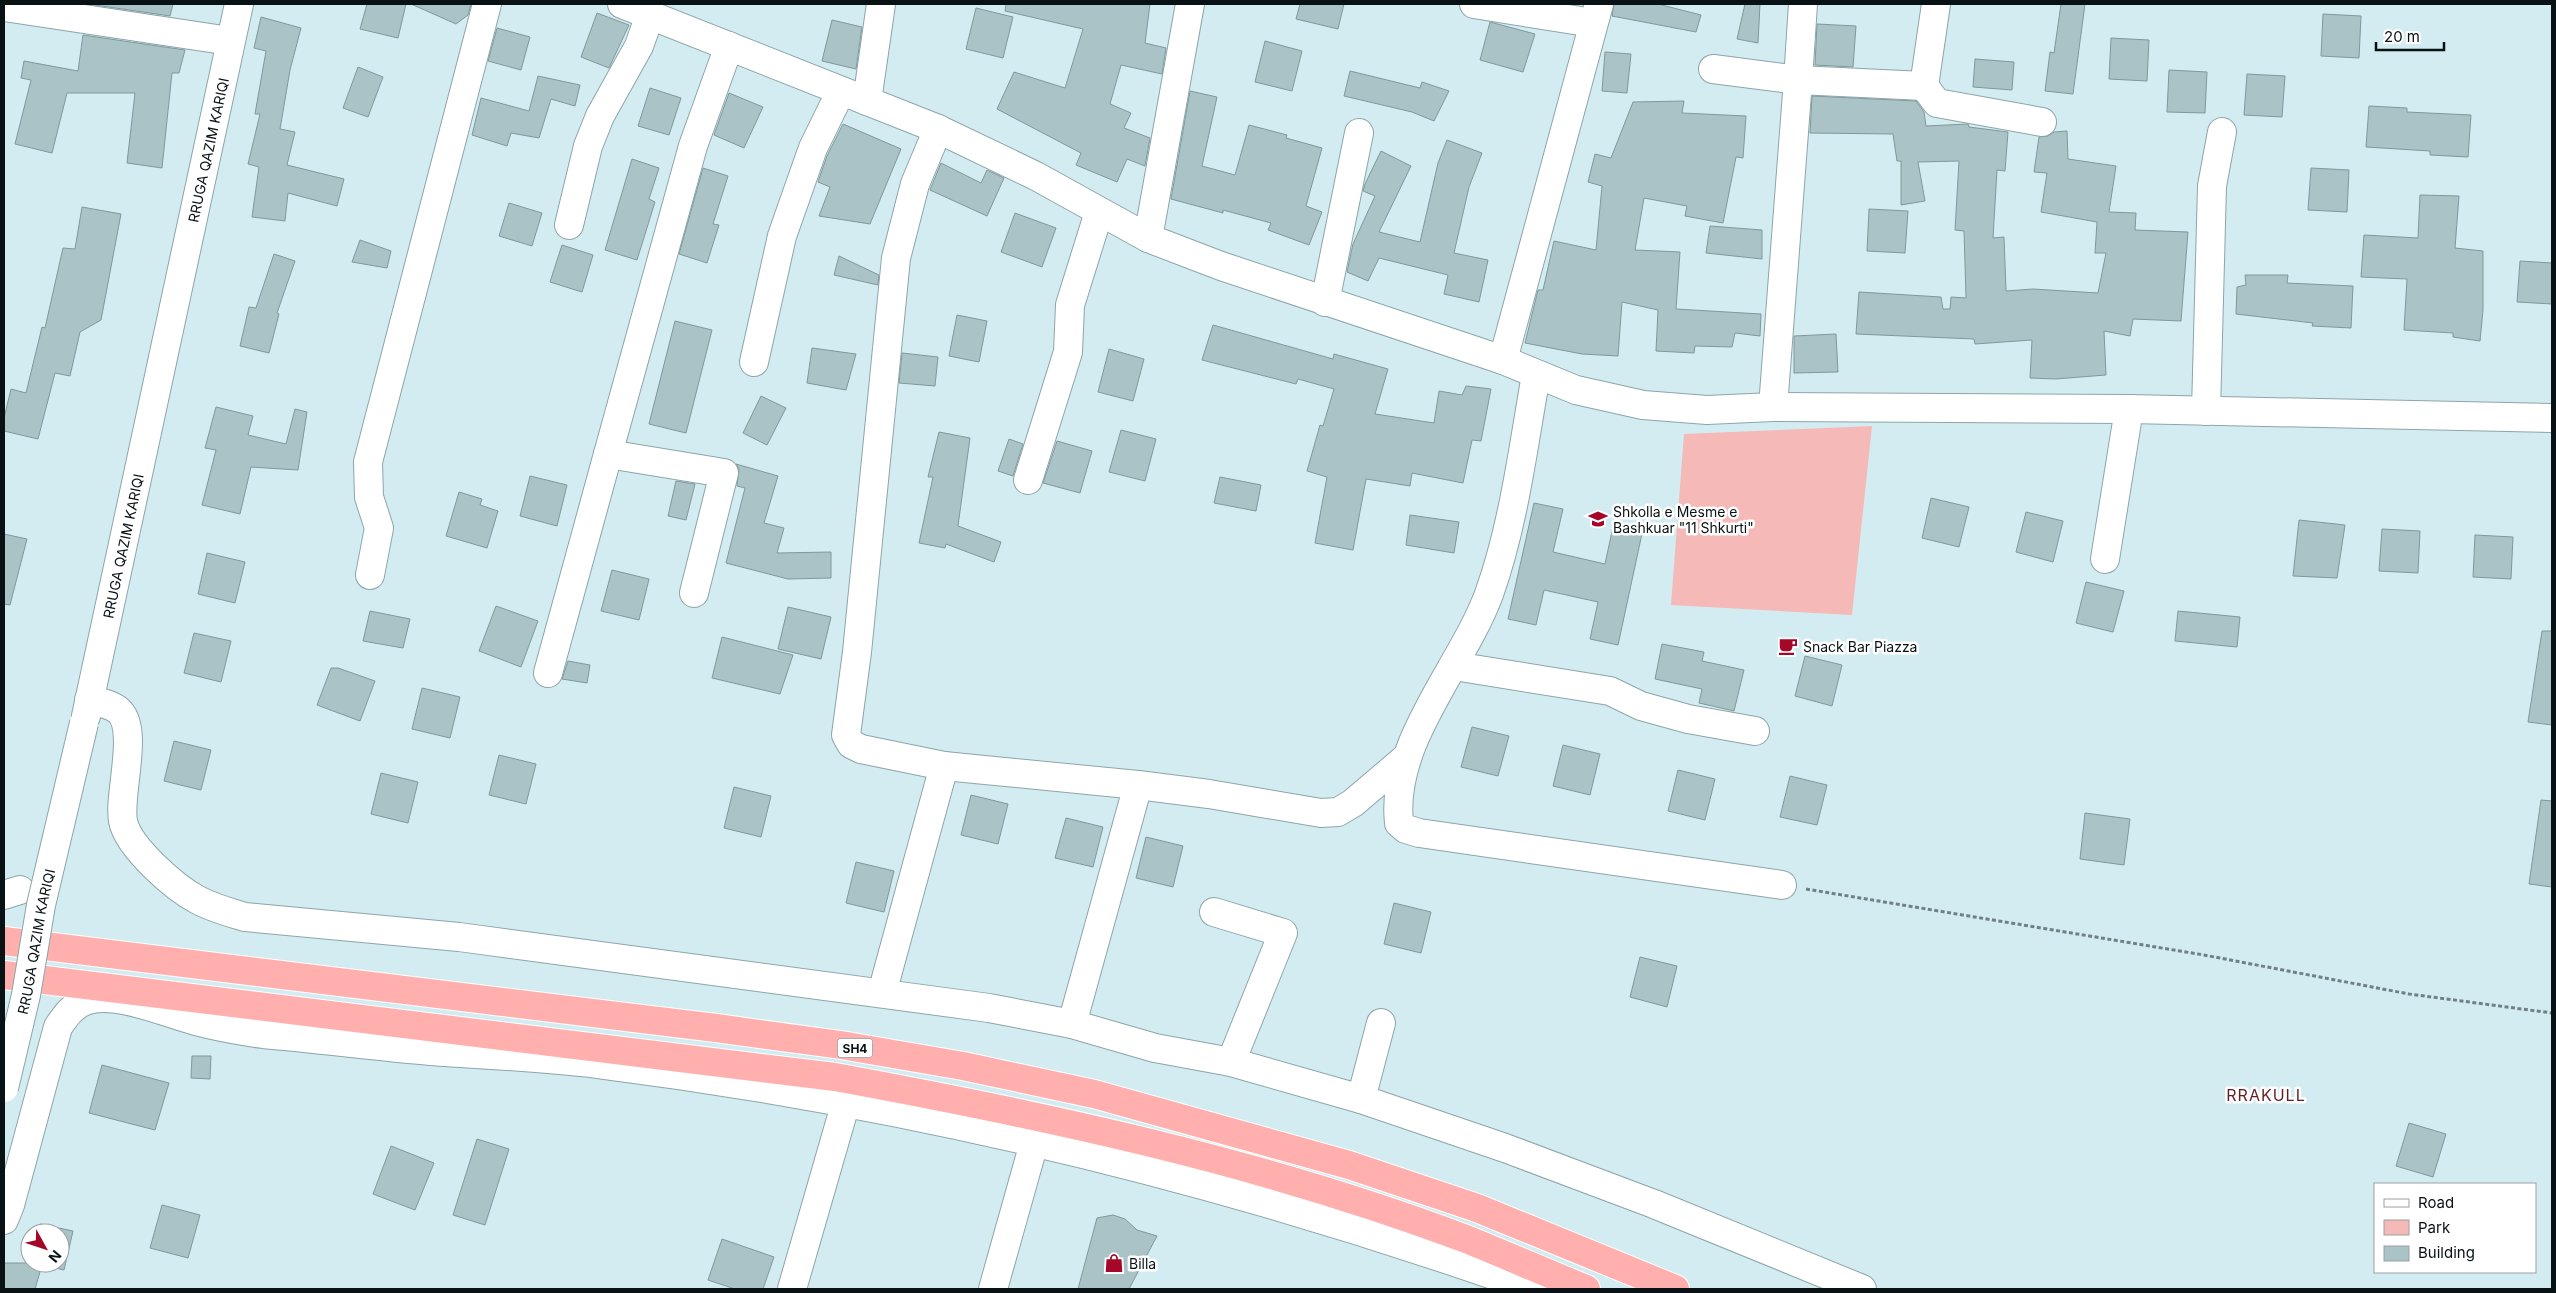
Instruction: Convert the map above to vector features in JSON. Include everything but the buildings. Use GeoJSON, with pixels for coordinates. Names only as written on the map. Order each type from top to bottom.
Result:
{"type":"FeatureCollection","features":[{"type":"Feature","properties":{"kind":"highway","name":"SH4"},"geometry":{"type":"LineString","coordinates":[[4,941],[716,1028],[841,1045],[963,1066],[1094,1094],[1349,1165],[1477,1208],[1675,1289]]}},
{"type":"Feature","properties":{"kind":"highway","name":"SH4"},"geometry":{"type":"LineString","coordinates":[[4,975],[835,1077],[955,1099],[1085,1126],[1213,1159],[1338,1196],[1466,1239],[1586,1289]]}},
{"type":"Feature","properties":{"kind":"street","name":"RRUGA QAZIM KARIQI"},"geometry":{"type":"LineString","coordinates":[[4,1088],[26,995],[41,905],[87,711],[239,4]]}},
{"type":"Feature","properties":{"kind":"street"},"geometry":{"type":"LineString","coordinates":[[370,575],[379,528],[369,497],[368,462],[487,4]]}},
{"type":"Feature","properties":{"kind":"street"},"geometry":{"type":"LineString","coordinates":[[622,4],[938,129],[1036,176],[1148,238],[1221,266],[1325,302],[1503,360],[1576,390],[1643,404],[1707,410],[1773,407],[2129,409],[2552,418]]}},
{"type":"Feature","properties":{"kind":"street"},"geometry":{"type":"LineString","coordinates":[[867,101],[881,4]]}},
{"type":"Feature","properties":{"kind":"street"},"geometry":{"type":"LineString","coordinates":[[1148,238],[1190,4]]}},
{"type":"Feature","properties":{"kind":"street"},"geometry":{"type":"LineString","coordinates":[[1474,4],[1596,13],[1503,360]]}},
{"type":"Feature","properties":{"kind":"street"},"geometry":{"type":"LineString","coordinates":[[1773,407],[1804,4]]}},
{"type":"Feature","properties":{"kind":"street"},"geometry":{"type":"LineString","coordinates":[[1936,4],[1924,86],[1937,103],[2042,122]]}},
{"type":"Feature","properties":{"kind":"street"},"geometry":{"type":"LineString","coordinates":[[4,7],[230,41]]}},
{"type":"Feature","properties":{"kind":"street"},"geometry":{"type":"LineString","coordinates":[[569,225],[588,146],[600,116],[639,46],[650,15]]}},
{"type":"Feature","properties":{"kind":"street"},"geometry":{"type":"LineString","coordinates":[[548,673],[685,172],[729,46]]}},
{"type":"Feature","properties":{"kind":"street"},"geometry":{"type":"LineString","coordinates":[[1713,69],[1798,80],[1924,86]]}},
{"type":"Feature","properties":{"kind":"street"},"geometry":{"type":"LineString","coordinates":[[754,362],[782,236],[813,148],[841,91]]}},
{"type":"Feature","properties":{"kind":"street"},"geometry":{"type":"LineString","coordinates":[[938,129],[915,184],[896,258],[857,652],[846,735],[852,744],[860,749],[944,766],[1138,785],[1209,794],[1321,813],[1338,812],[1353,803],[1406,757]]}},
{"type":"Feature","properties":{"kind":"street"},"geometry":{"type":"LineString","coordinates":[[2206,411],[2212,186],[2222,132]]}},
{"type":"Feature","properties":{"kind":"street"},"geometry":{"type":"LineString","coordinates":[[1325,302],[1358,133]]}},
{"type":"Feature","properties":{"kind":"street"},"geometry":{"type":"LineString","coordinates":[[1028,480],[1068,352],[1070,305],[1098,212]]}},
{"type":"Feature","properties":{"kind":"street"},"geometry":{"type":"LineString","coordinates":[[1536,375],[1503,549],[1489,594],[1472,632],[1406,757],[1398,797],[1399,823],[1406,828],[1420,833],[1782,885]]}},
{"type":"Feature","properties":{"kind":"street"},"geometry":{"type":"LineString","coordinates":[[2105,559],[2129,409]]}},
{"type":"Feature","properties":{"kind":"street"},"geometry":{"type":"LineString","coordinates":[[608,454],[724,473],[694,593]]}},
{"type":"Feature","properties":{"kind":"street"},"geometry":{"type":"LineString","coordinates":[[1454,666],[1584,686],[1610,692],[1641,706],[1688,719],[1755,731]]}},
{"type":"Feature","properties":{"kind":"street"},"geometry":{"type":"LineString","coordinates":[[87,711],[111,706],[119,711],[125,719],[128,744],[122,809],[123,823],[128,834],[142,852],[181,889],[213,907],[244,917],[459,937],[989,1008],[1072,1024],[1154,1048],[1231,1062],[1361,1099],[1654,1204],[1862,1289]]}},
{"type":"Feature","properties":{"kind":"street"},"geometry":{"type":"LineString","coordinates":[[882,994],[944,766]]}},
{"type":"Feature","properties":{"kind":"street"},"geometry":{"type":"LineString","coordinates":[[1072,1024],[1138,785]]}},
{"type":"Feature","properties":{"kind":"street"},"geometry":{"type":"LineString","coordinates":[[1214,912],[1283,933],[1231,1062]]}},
{"type":"Feature","properties":{"kind":"street"},"geometry":{"type":"LineString","coordinates":[[4,1220],[10,1206],[58,1028],[68,1013],[80,1003],[95,998],[148,1007],[242,1031],[424,1050],[596,1064],[846,1102],[1034,1143],[1213,1188],[1365,1233],[1533,1289]]}},
{"type":"Feature","properties":{"kind":"street"},"geometry":{"type":"LineString","coordinates":[[1361,1099],[1381,1023]]}},
{"type":"Feature","properties":{"kind":"street"},"geometry":{"type":"LineString","coordinates":[[792,1289],[846,1102]]}},
{"type":"Feature","properties":{"kind":"street"},"geometry":{"type":"LineString","coordinates":[[993,1289],[1034,1143]]}},
{"type":"Feature","properties":{"kind":"path"},"geometry":{"type":"LineString","coordinates":[[1782,885],[2204,955],[2409,994],[2552,1013]]}},
{"type":"Feature","properties":{"kind":"green space"},"geometry":{"type":"Polygon","coordinates":[[[1872,426],[1852,615],[1671,605],[1684,434],[1872,426]]]}},
{"type":"Feature","properties":{"kind":"place","name":"Shkolla e Mesme e Bashkuar \"11 Shkurti\""},"geometry":{"type":"Point","coordinates":[1598,519]}},
{"type":"Feature","properties":{"kind":"place","name":"Snack Bar Piazza"},"geometry":{"type":"Point","coordinates":[1788,646]}},
{"type":"Feature","properties":{"kind":"place","name":"Billa"},"geometry":{"type":"Point","coordinates":[1114,1263]}},
{"type":"Feature","properties":{"kind":"district","name":"RRAKULL"},"geometry":{"type":"Point","coordinates":[2266,1095]}}]}
